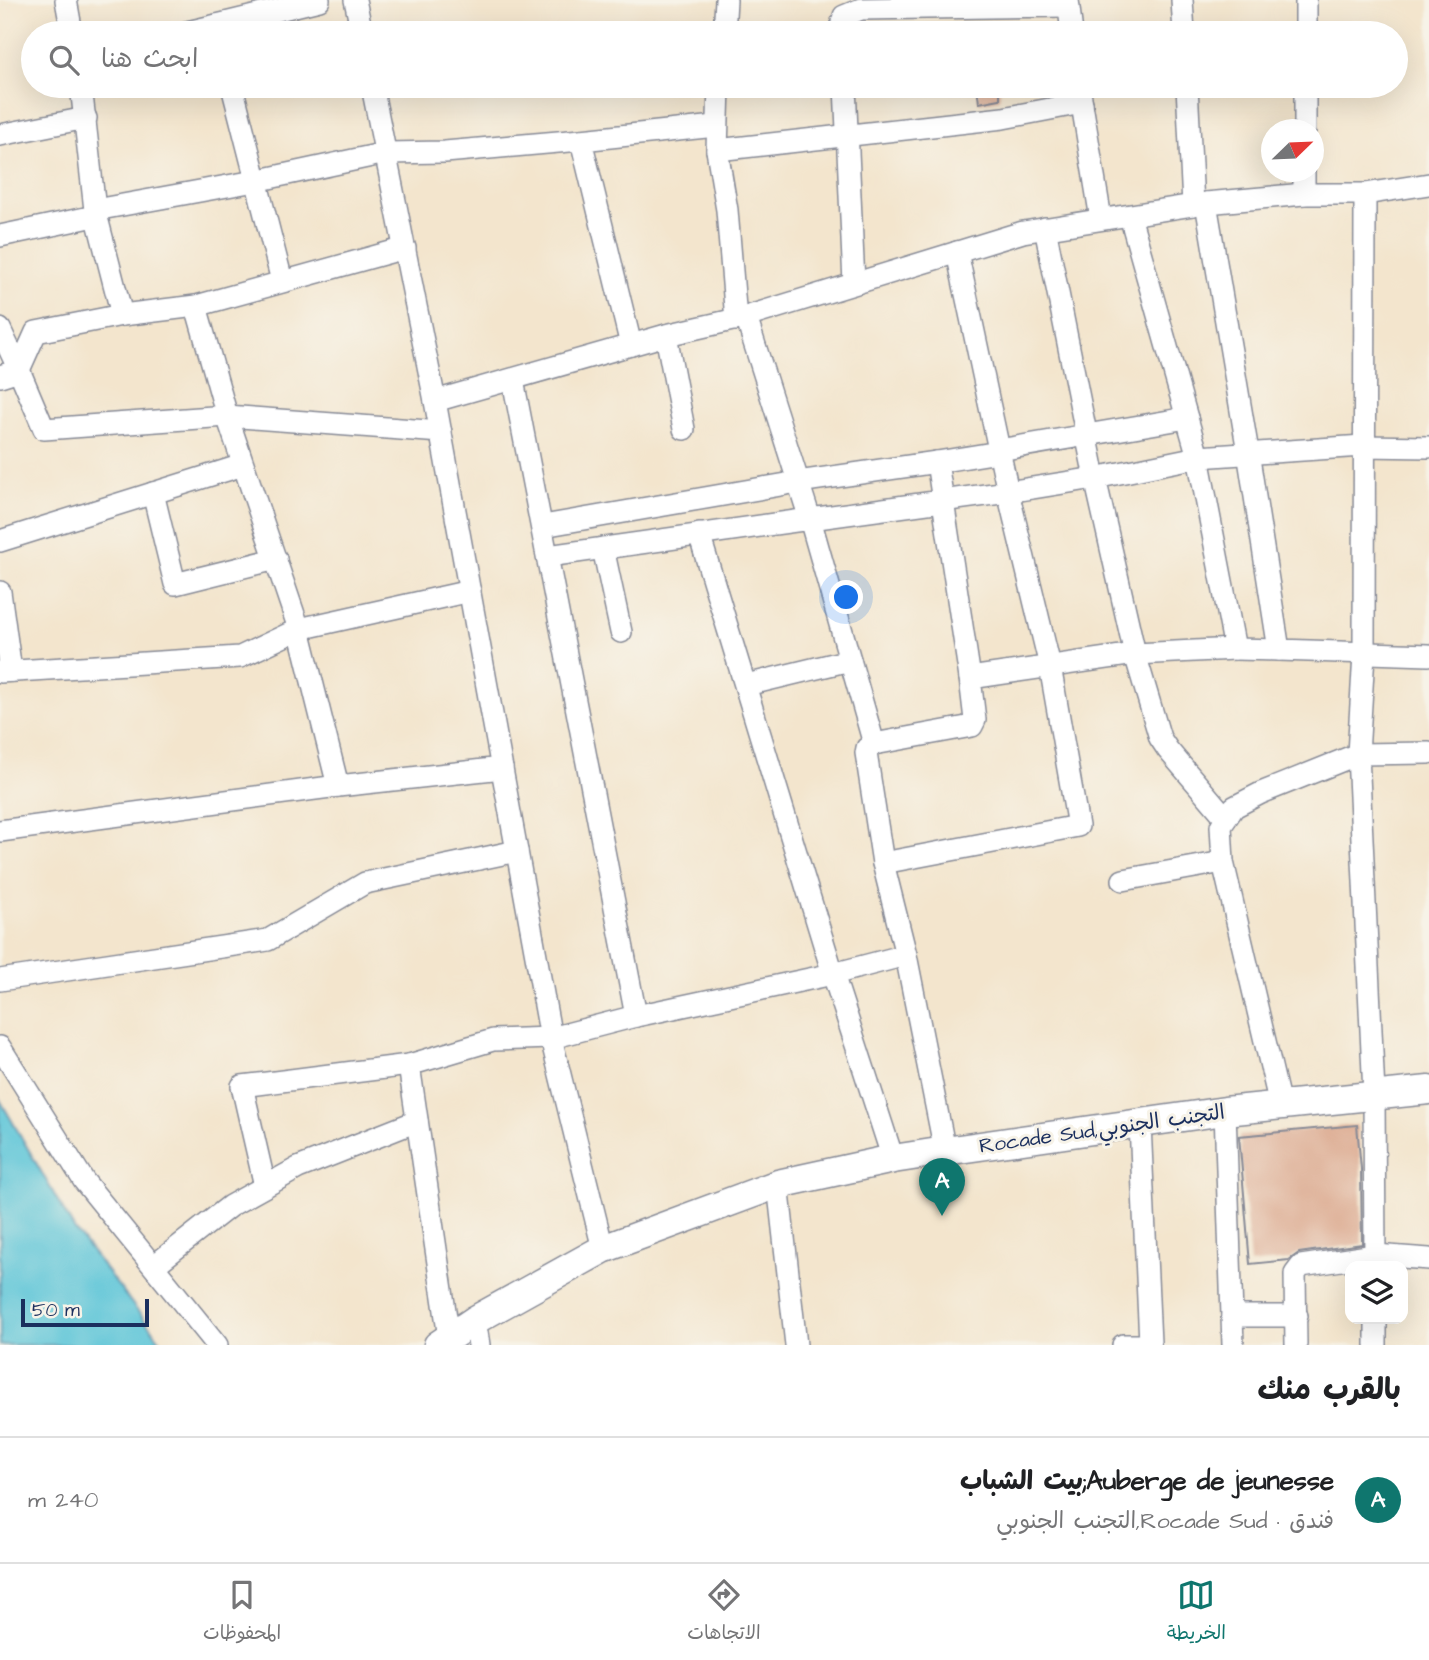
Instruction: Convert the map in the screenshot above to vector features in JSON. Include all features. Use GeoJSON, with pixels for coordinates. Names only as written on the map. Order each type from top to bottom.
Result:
{"type":"FeatureCollection","features":[{"type":"Feature","properties":{"kind":"main road","name":"Rocade Sud,التجنب الجنوبي"},"geometry":{"type":"LineString","coordinates":[[443,1342],[477,1333],[603,1249],[778,1184],[893,1159],[945,1151],[1225,1111],[1429,1090]]}},
{"type":"Feature","properties":{"kind":"street"},"geometry":{"type":"LineString","coordinates":[[66,0],[70,21]]}},
{"type":"Feature","properties":{"kind":"street"},"geometry":{"type":"LineString","coordinates":[[246,21],[319,0]]}},
{"type":"Feature","properties":{"kind":"street"},"geometry":{"type":"LineString","coordinates":[[724,21],[726,0]]}},
{"type":"Feature","properties":{"kind":"street"},"geometry":{"type":"LineString","coordinates":[[1182,0],[1183,21]]}},
{"type":"Feature","properties":{"kind":"street"},"geometry":{"type":"LineString","coordinates":[[1306,0],[1306,21]]}},
{"type":"Feature","properties":{"kind":"street"},"geometry":{"type":"LineString","coordinates":[[358,1],[360,21]]}},
{"type":"Feature","properties":{"kind":"street"},"geometry":{"type":"LineString","coordinates":[[843,21],[844,16],[861,9],[1068,3],[1070,21]]}},
{"type":"Feature","properties":{"kind":"street"},"geometry":{"type":"LineString","coordinates":[[83,98],[95,213],[122,315]]}},
{"type":"Feature","properties":{"kind":"street"},"geometry":{"type":"LineString","coordinates":[[235,98],[282,281]]}},
{"type":"Feature","properties":{"kind":"street"},"geometry":{"type":"LineString","coordinates":[[375,98],[441,432],[551,1038],[603,1249]]}},
{"type":"Feature","properties":{"kind":"street"},"geometry":{"type":"LineString","coordinates":[[718,98],[717,150],[741,318],[799,482],[874,744]]}},
{"type":"Feature","properties":{"kind":"street"},"geometry":{"type":"LineString","coordinates":[[846,98],[854,283]]}},
{"type":"Feature","properties":{"kind":"street"},"geometry":{"type":"LineString","coordinates":[[717,150],[1003,118],[1068,98]]}},
{"type":"Feature","properties":{"kind":"street"},"geometry":{"type":"LineString","coordinates":[[1082,98],[1101,219]]}},
{"type":"Feature","properties":{"kind":"street"},"geometry":{"type":"LineString","coordinates":[[1188,98],[1199,204],[1248,452],[1279,650]]}},
{"type":"Feature","properties":{"kind":"street"},"geometry":{"type":"LineString","coordinates":[[1305,98],[1305,119]]}},
{"type":"Feature","properties":{"kind":"street"},"geometry":{"type":"LineString","coordinates":[[0,135],[86,118]]}},
{"type":"Feature","properties":{"kind":"street"},"geometry":{"type":"LineString","coordinates":[[0,236],[95,213],[386,153],[445,152],[716,126]]}},
{"type":"Feature","properties":{"kind":"street"},"geometry":{"type":"LineString","coordinates":[[581,139],[631,345]]}},
{"type":"Feature","properties":{"kind":"street"},"geometry":{"type":"LineString","coordinates":[[1304,182],[1304,194]]}},
{"type":"Feature","properties":{"kind":"street"},"geometry":{"type":"LineString","coordinates":[[435,401],[666,335],[741,318],[1023,232],[1199,204],[1304,194],[1365,194],[1429,184]]}},
{"type":"Feature","properties":{"kind":"street"},"geometry":{"type":"LineString","coordinates":[[1365,194],[1364,654],[1358,754],[1374,1094],[1375,1261],[1429,1259]]}},
{"type":"Feature","properties":{"kind":"street"},"geometry":{"type":"LineString","coordinates":[[1130,216],[1198,457],[1235,649]]}},
{"type":"Feature","properties":{"kind":"street"},"geometry":{"type":"LineString","coordinates":[[1045,228],[1095,478],[1135,654],[1160,738],[1226,818]]}},
{"type":"Feature","properties":{"kind":"street"},"geometry":{"type":"LineString","coordinates":[[10,373],[36,332],[122,315],[196,306],[405,248]]}},
{"type":"Feature","properties":{"kind":"street"},"geometry":{"type":"LineString","coordinates":[[883,863],[1078,826],[1049,666],[1008,492],[957,252]]}},
{"type":"Feature","properties":{"kind":"street"},"geometry":{"type":"LineString","coordinates":[[196,306],[227,416],[299,629],[338,786]]}},
{"type":"Feature","properties":{"kind":"street"},"geometry":{"type":"LineString","coordinates":[[0,329],[10,373],[44,429],[227,416],[441,432]]}},
{"type":"Feature","properties":{"kind":"street"},"geometry":{"type":"LineString","coordinates":[[666,335],[684,429]]}},
{"type":"Feature","properties":{"kind":"street"},"geometry":{"type":"LineString","coordinates":[[513,380],[636,1016]]}},
{"type":"Feature","properties":{"kind":"street"},"geometry":{"type":"LineString","coordinates":[[543,527],[1187,418]]}},
{"type":"Feature","properties":{"kind":"street"},"geometry":{"type":"LineString","coordinates":[[548,556],[1008,492],[1198,457],[1363,446],[1429,447]]}},
{"type":"Feature","properties":{"kind":"street"},"geometry":{"type":"LineString","coordinates":[[937,462],[975,720],[972,726],[874,744],[867,748],[866,753],[883,863],[906,955],[945,1151]]}},
{"type":"Feature","properties":{"kind":"street"},"geometry":{"type":"LineString","coordinates":[[0,541],[243,465]]}},
{"type":"Feature","properties":{"kind":"street"},"geometry":{"type":"LineString","coordinates":[[153,493],[175,584],[276,559]]}},
{"type":"Feature","properties":{"kind":"street"},"geometry":{"type":"LineString","coordinates":[[699,534],[833,974],[893,1159]]}},
{"type":"Feature","properties":{"kind":"street"},"geometry":{"type":"LineString","coordinates":[[603,548],[621,632]]}},
{"type":"Feature","properties":{"kind":"street"},"geometry":{"type":"LineString","coordinates":[[0,592],[5,671],[240,657],[299,629],[470,591]]}},
{"type":"Feature","properties":{"kind":"street"},"geometry":{"type":"LineString","coordinates":[[970,678],[1135,654],[1235,649],[1429,655]]}},
{"type":"Feature","properties":{"kind":"street"},"geometry":{"type":"LineString","coordinates":[[746,685],[850,660]]}},
{"type":"Feature","properties":{"kind":"street"},"geometry":{"type":"LineString","coordinates":[[1280,1105],[1223,862],[1221,825],[1234,807],[1261,793],[1358,754],[1429,753]]}},
{"type":"Feature","properties":{"kind":"street"},"geometry":{"type":"LineString","coordinates":[[0,831],[338,786],[502,768]]}},
{"type":"Feature","properties":{"kind":"street"},"geometry":{"type":"LineString","coordinates":[[0,980],[268,940],[365,883],[517,851]]}},
{"type":"Feature","properties":{"kind":"street"},"geometry":{"type":"LineString","coordinates":[[1124,880],[1223,862]]}},
{"type":"Feature","properties":{"kind":"street"},"geometry":{"type":"LineString","coordinates":[[265,1186],[242,1086],[409,1065],[492,1040],[551,1038],[906,955]]}},
{"type":"Feature","properties":{"kind":"street"},"geometry":{"type":"LineString","coordinates":[[0,1047],[84,1181],[155,1265],[217,1345]]}},
{"type":"Feature","properties":{"kind":"street"},"geometry":{"type":"LineString","coordinates":[[409,1065],[443,1342]]}},
{"type":"Feature","properties":{"kind":"street"},"geometry":{"type":"LineString","coordinates":[[1225,1111],[1233,1345]]}},
{"type":"Feature","properties":{"kind":"street"},"geometry":{"type":"LineString","coordinates":[[155,1265],[230,1206],[265,1186],[298,1168],[417,1122]]}},
{"type":"Feature","properties":{"kind":"street"},"geometry":{"type":"LineString","coordinates":[[1123,1345],[1150,1344],[1140,1124]]}},
{"type":"Feature","properties":{"kind":"street"},"geometry":{"type":"LineString","coordinates":[[778,1184],[796,1345]]}},
{"type":"Feature","properties":{"kind":"street"},"geometry":{"type":"LineString","coordinates":[[1296,1345],[1295,1273],[1301,1266],[1345,1263]]}},
{"type":"Feature","properties":{"kind":"street"},"geometry":{"type":"LineString","coordinates":[[1232,1316],[1297,1316]]}},
{"type":"Feature","properties":{"kind":"street"},"geometry":{"type":"LineString","coordinates":[[1376,1324],[1376,1345]]}},
{"type":"Feature","properties":{"kind":"water"},"geometry":{"type":"Polygon","coordinates":[[[0,1100],[74,1229],[164,1345],[0,1345],[0,1100]]]}},
{"type":"Feature","properties":{"kind":"building"},"geometry":{"type":"Polygon","coordinates":[[[978,98],[1000,98],[1000,99],[979,103],[978,98]]]}},
{"type":"Feature","properties":{"kind":"building"},"geometry":{"type":"Polygon","coordinates":[[[1357,1125],[1361,1169],[1362,1244],[1299,1253],[1289,1260],[1250,1264],[1239,1136],[1357,1125]]]}},
{"type":"Feature","properties":{"kind":"place","name":"Auberge de jeunesse;بيت الشباب"},"geometry":{"type":"Point","coordinates":[942,1216]}}]}
